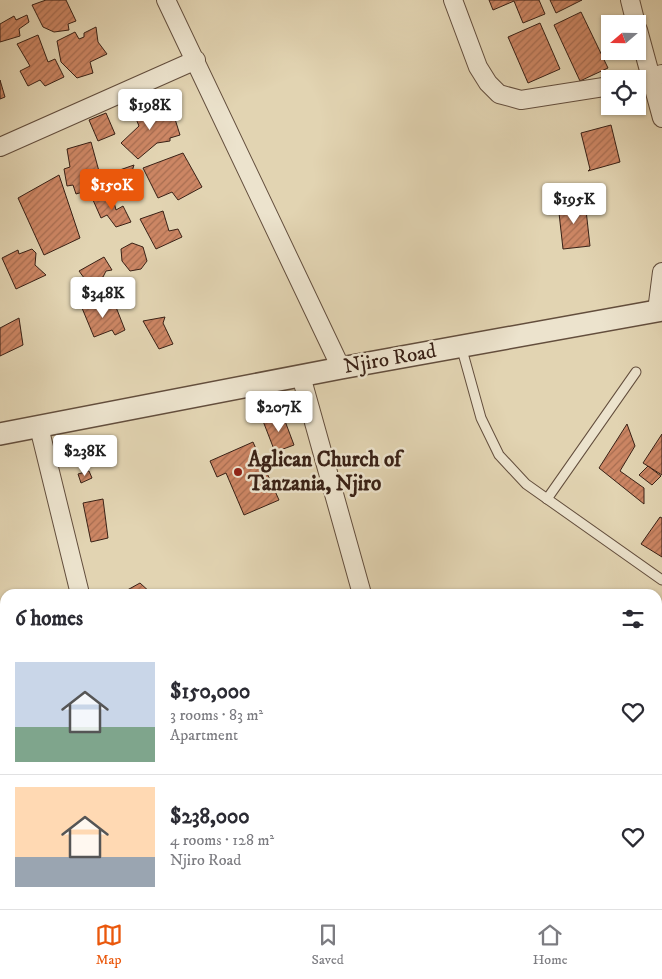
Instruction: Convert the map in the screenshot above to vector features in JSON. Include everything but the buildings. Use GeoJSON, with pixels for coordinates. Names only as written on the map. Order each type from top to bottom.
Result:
{"type":"FeatureCollection","features":[{"type":"Feature","properties":{"kind":"street"},"geometry":{"type":"LineString","coordinates":[[166,0],[341,368]]}},
{"type":"Feature","properties":{"kind":"street"},"geometry":{"type":"LineString","coordinates":[[453,0],[478,67],[488,83],[499,94],[521,100],[601,87]]}},
{"type":"Feature","properties":{"kind":"street"},"geometry":{"type":"LineString","coordinates":[[630,0],[634,15]]}},
{"type":"Feature","properties":{"kind":"street"},"geometry":{"type":"LineString","coordinates":[[0,148],[196,60]]}},
{"type":"Feature","properties":{"kind":"street"},"geometry":{"type":"LineString","coordinates":[[646,60],[662,118]]}},
{"type":"Feature","properties":{"kind":"street"},"geometry":{"type":"LineString","coordinates":[[660,311],[662,272]]}},
{"type":"Feature","properties":{"kind":"street","name":"Njiro Road"},"geometry":{"type":"LineString","coordinates":[[0,434],[341,368],[660,311]]}},
{"type":"Feature","properties":{"kind":"street"},"geometry":{"type":"LineString","coordinates":[[301,376],[361,589]]}},
{"type":"Feature","properties":{"kind":"street"},"geometry":{"type":"LineString","coordinates":[[39,427],[79,589]]}},
{"type":"Feature","properties":{"kind":"lane"},"geometry":{"type":"LineString","coordinates":[[462,346],[481,418],[499,455],[526,484],[662,580]]}},
{"type":"Feature","properties":{"kind":"lane"},"geometry":{"type":"LineString","coordinates":[[547,499],[636,372]]}},
{"type":"Feature","properties":{"kind":"place","name":"Aglican Church of Tanzania, Njiro"},"geometry":{"type":"Point","coordinates":[238,472]}}]}
